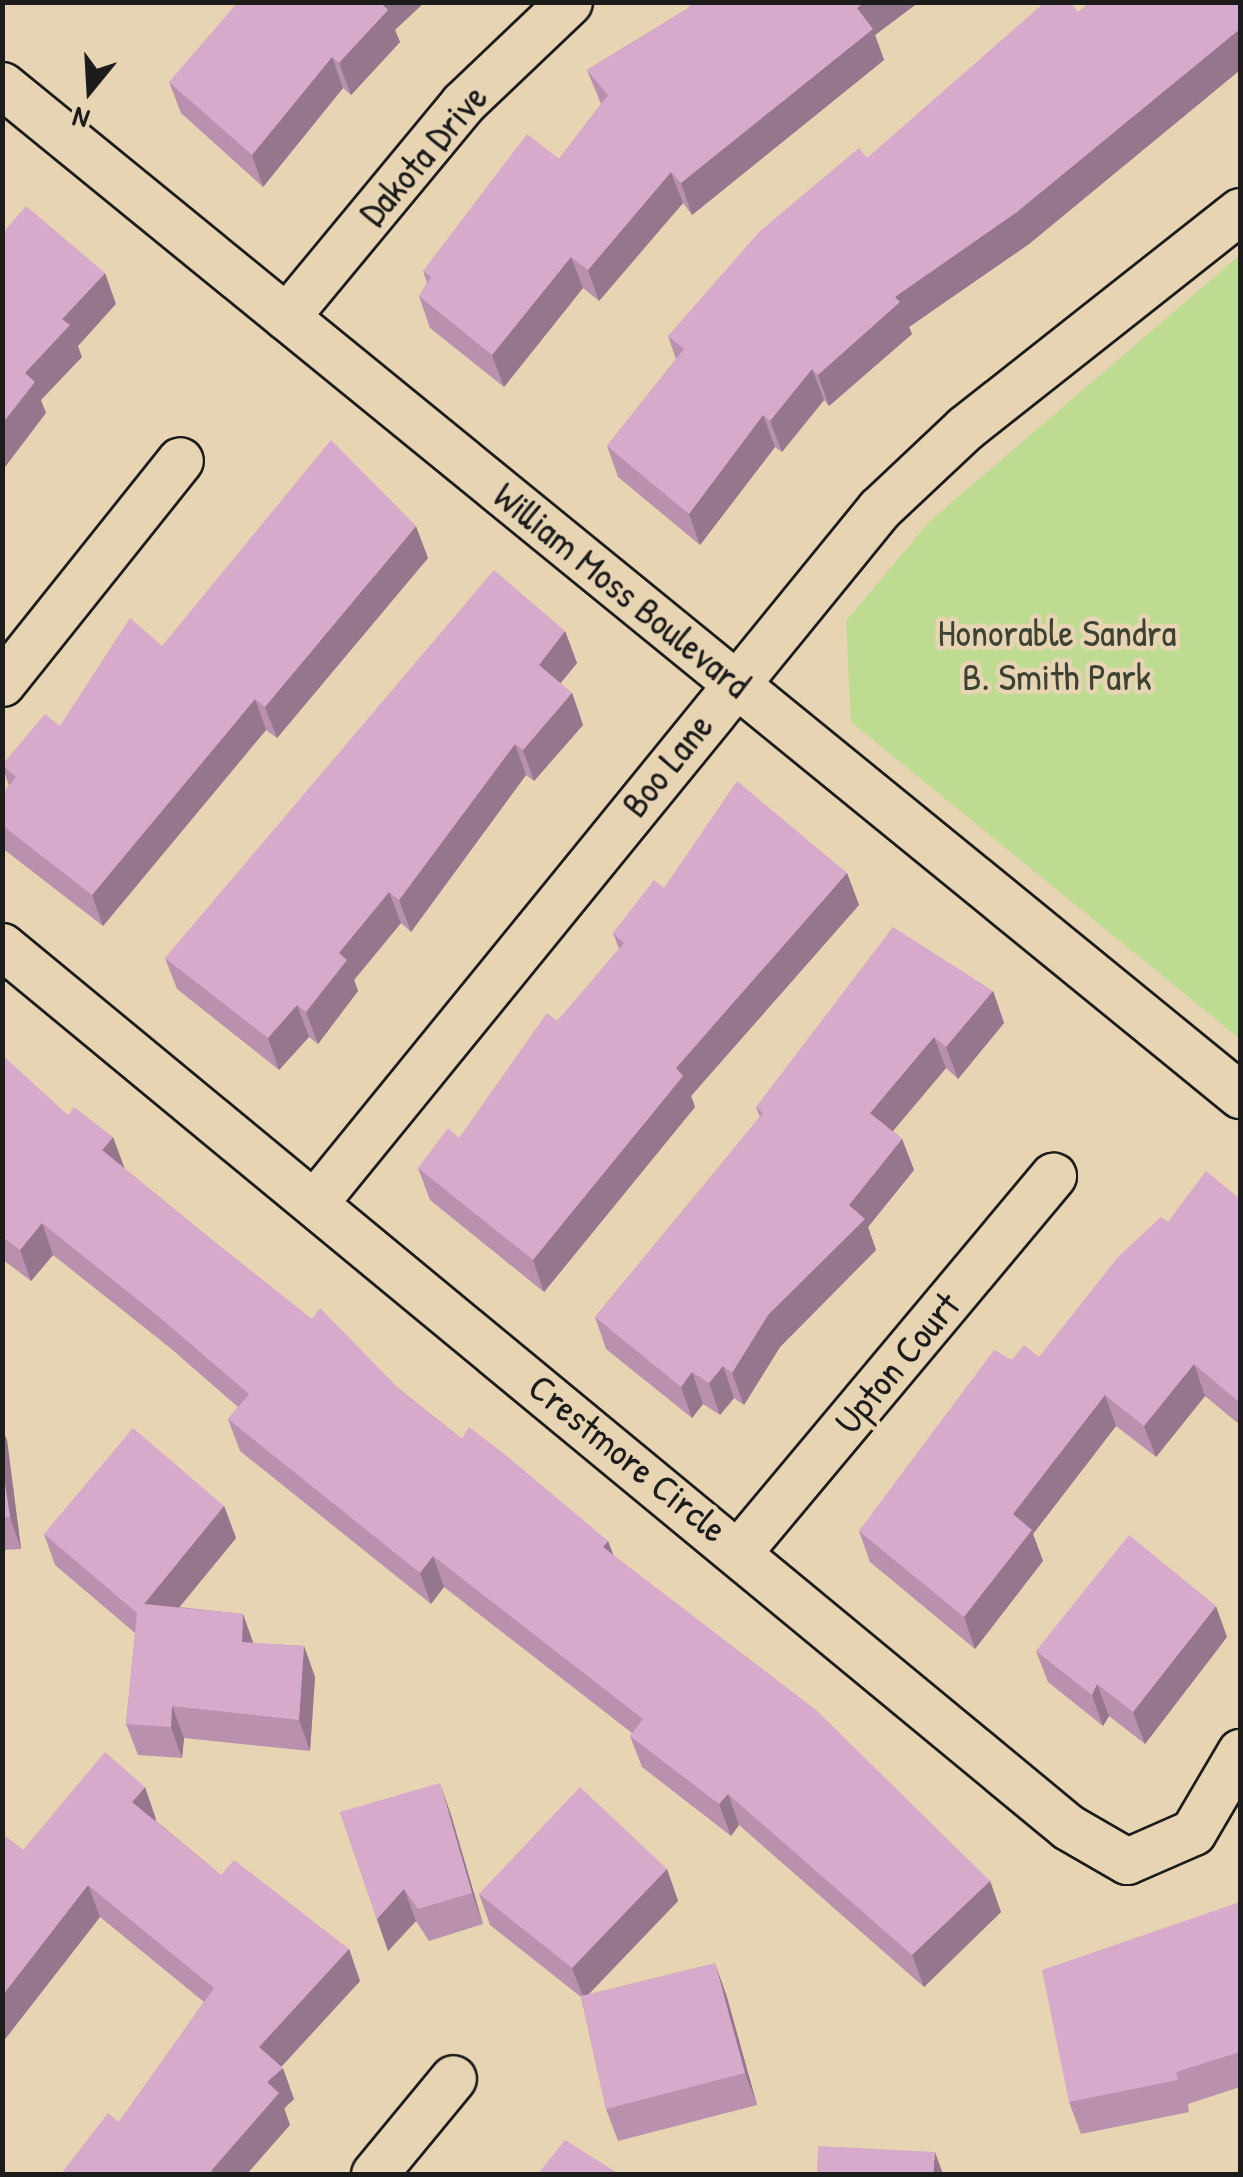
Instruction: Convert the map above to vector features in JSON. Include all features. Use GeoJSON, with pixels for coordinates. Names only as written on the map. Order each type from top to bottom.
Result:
{"type":"FeatureCollection","features":[{"type":"Feature","properties":{"kind":"street","name":"Dakota Drive"},"geometry":{"type":"LineString","coordinates":[[286,317],[463,103],[569,2]]}},
{"type":"Feature","properties":{"kind":"street","name":"William Moss Boulevard"},"geometry":{"type":"LineString","coordinates":[[2,85],[1240,1095]]}},
{"type":"Feature","properties":{"kind":"street","name":"Boo Lane"},"geometry":{"type":"LineString","coordinates":[[315,1202],[735,682],[880,510],[965,428],[1240,211]]}},
{"type":"Feature","properties":{"kind":"street"},"geometry":{"type":"LineString","coordinates":[[2,682],[180,460]]}},
{"type":"Feature","properties":{"kind":"street","name":"Crestmore Circle"},"geometry":{"type":"LineString","coordinates":[[2,946],[740,1550],[1068,1827],[1127,1861],[1193,1832],[1240,1752]]}},
{"type":"Feature","properties":{"kind":"street","name":"Upton Court"},"geometry":{"type":"LineString","coordinates":[[740,1550],[1053,1176]]}},
{"type":"Feature","properties":{"kind":"street"},"geometry":{"type":"LineString","coordinates":[[374,2174],[453,2078]]}},
{"type":"Feature","properties":{"kind":"green space","name":"Honorable Sandra B. Smith Park"},"geometry":{"type":"Polygon","coordinates":[[[1240,255],[1240,1039],[851,722],[846,621],[930,521],[1240,255]]]}},
{"type":"Feature","properties":{"kind":"building"},"geometry":{"type":"Polygon","coordinates":[[[238,2],[380,2],[388,10],[339,63],[332,57],[252,155],[169,82],[238,2]]]}},
{"type":"Feature","properties":{"kind":"building"},"geometry":{"type":"Polygon","coordinates":[[[694,2],[865,2],[857,8],[873,29],[681,183],[671,172],[588,270],[571,257],[492,355],[419,296],[431,277],[423,271],[527,134],[559,159],[608,95],[587,70],[694,2]]]}},
{"type":"Feature","properties":{"kind":"building"},"geometry":{"type":"Polygon","coordinates":[[[1045,2],[1070,2],[1078,12],[1090,2],[1240,2],[1240,29],[1017,212],[895,297],[900,302],[818,375],[812,369],[770,421],[763,415],[689,514],[607,446],[684,349],[668,336],[760,231],[859,148],[867,158],[1045,2]]]}},
{"type":"Feature","properties":{"kind":"building"},"geometry":{"type":"Polygon","coordinates":[[[26,206],[105,273],[62,319],[70,325],[25,373],[35,382],[2,424],[2,234],[26,206]]]}},
{"type":"Feature","properties":{"kind":"building"},"geometry":{"type":"Polygon","coordinates":[[[331,440],[416,526],[265,707],[255,699],[92,895],[2,825],[2,795],[16,777],[2,765],[45,714],[60,726],[130,618],[162,646],[331,440]]]}},
{"type":"Feature","properties":{"kind":"building"},"geometry":{"type":"Polygon","coordinates":[[[494,570],[565,631],[539,665],[572,693],[523,750],[515,744],[399,900],[389,892],[339,953],[347,960],[306,1012],[297,1005],[268,1038],[165,958],[494,570]]]}},
{"type":"Feature","properties":{"kind":"building"},"geometry":{"type":"Polygon","coordinates":[[[737,781],[847,873],[676,1068],[683,1076],[533,1260],[418,1168],[448,1128],[459,1138],[547,1013],[557,1021],[624,943],[613,933],[654,880],[664,888],[737,781]]]}},
{"type":"Feature","properties":{"kind":"building"},"geometry":{"type":"Polygon","coordinates":[[[893,927],[993,991],[946,1047],[934,1037],[870,1113],[902,1139],[849,1205],[865,1219],[768,1315],[732,1373],[723,1366],[709,1383],[692,1372],[681,1387],[595,1317],[763,1113],[756,1107],[893,927]]]}},
{"type":"Feature","properties":{"kind":"building"},"geometry":{"type":"Polygon","coordinates":[[[2,1055],[68,1115],[74,1107],[113,1137],[102,1150],[217,1244],[312,1319],[320,1308],[401,1391],[462,1439],[469,1427],[608,1541],[603,1547],[816,1710],[990,1881],[912,1955],[728,1794],[719,1804],[630,1736],[643,1719],[433,1556],[420,1573],[228,1419],[249,1394],[42,1223],[20,1250],[2,1236],[2,1055]]]}},
{"type":"Feature","properties":{"kind":"building"},"geometry":{"type":"Polygon","coordinates":[[[1206,1171],[1240,1199],[1240,1403],[1194,1364],[1144,1426],[1105,1395],[1013,1514],[1032,1530],[964,1617],[859,1531],[994,1350],[1012,1360],[1024,1345],[1039,1357],[1118,1257],[1161,1217],[1168,1222],[1206,1171]]]}},
{"type":"Feature","properties":{"kind":"building"},"geometry":{"type":"Polygon","coordinates":[[[133,1428],[224,1506],[144,1604],[243,1614],[242,1642],[304,1646],[299,1720],[172,1706],[171,1727],[126,1724],[137,1613],[44,1534],[133,1428]]]}},
{"type":"Feature","properties":{"kind":"building"},"geometry":{"type":"Polygon","coordinates":[[[2,1463],[10,1517],[2,1517],[2,1463]]]}},
{"type":"Feature","properties":{"kind":"building"},"geometry":{"type":"Polygon","coordinates":[[[1129,1535],[1216,1606],[1133,1712],[1097,1684],[1092,1695],[1036,1651],[1129,1535]]]}},
{"type":"Feature","properties":{"kind":"building"},"geometry":{"type":"Polygon","coordinates":[[[105,1752],[145,1787],[132,1802],[221,1875],[234,1860],[349,1949],[259,2047],[283,2068],[267,2082],[279,2093],[211,2171],[217,2174],[61,2174],[108,2113],[119,2122],[214,1988],[88,1885],[2,1996],[2,1834],[23,1850],[105,1752]]]}},
{"type":"Feature","properties":{"kind":"building"},"geometry":{"type":"Polygon","coordinates":[[[440,1783],[472,1893],[418,1909],[404,1889],[377,1919],[340,1812],[440,1783]]]}},
{"type":"Feature","properties":{"kind":"building"},"geometry":{"type":"Polygon","coordinates":[[[580,1787],[667,1869],[572,1968],[479,1894],[580,1787]]]}},
{"type":"Feature","properties":{"kind":"building"},"geometry":{"type":"Polygon","coordinates":[[[1240,1902],[1240,2052],[1176,2072],[1178,2080],[1069,2102],[1042,1970],[1240,1902]]]}},
{"type":"Feature","properties":{"kind":"building"},"geometry":{"type":"Polygon","coordinates":[[[715,1963],[745,2073],[606,2109],[581,1996],[715,1963]]]}},
{"type":"Feature","properties":{"kind":"building"},"geometry":{"type":"Polygon","coordinates":[[[565,2140],[619,2174],[538,2174],[565,2140]]]}},
{"type":"Feature","properties":{"kind":"building"},"geometry":{"type":"Polygon","coordinates":[[[818,2146],[935,2152],[933,2174],[817,2174],[818,2146]]]}}]}
